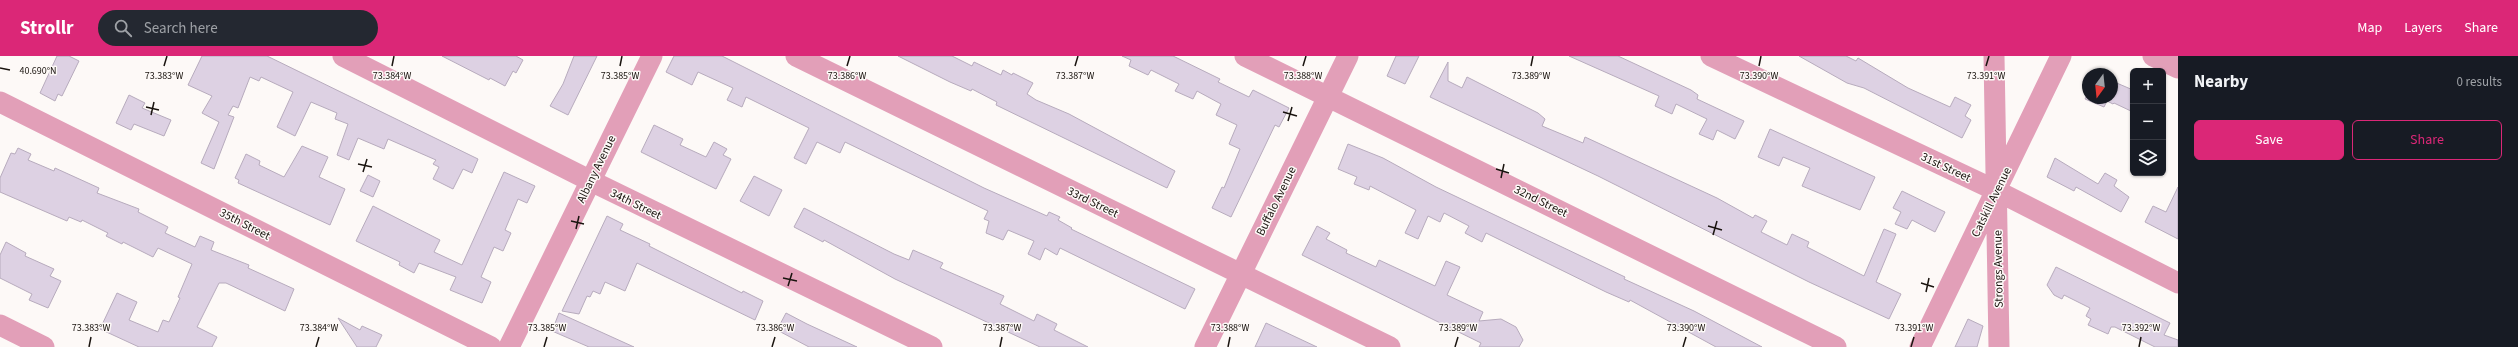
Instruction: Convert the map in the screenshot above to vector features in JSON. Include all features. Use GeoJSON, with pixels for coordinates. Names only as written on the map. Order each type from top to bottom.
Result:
{"type":"FeatureCollection","features":[{"type":"Feature","properties":{"kind":"street","name":"34th Street"},"geometry":{"type":"LineString","coordinates":[[343,56],[590,181],[932,347]]}},
{"type":"Feature","properties":{"kind":"street","name":"Albany Avenue"},"geometry":{"type":"LineString","coordinates":[[509,347],[652,56]]}},
{"type":"Feature","properties":{"kind":"street","name":"33rd Street"},"geometry":{"type":"LineString","coordinates":[[796,56],[1390,347]]}},
{"type":"Feature","properties":{"kind":"street","name":"32nd Street"},"geometry":{"type":"LineString","coordinates":[[1245,56],[1836,347]]}},
{"type":"Feature","properties":{"kind":"street","name":"Buffalo Avenue"},"geometry":{"type":"LineString","coordinates":[[1205,347],[1348,56]]}},
{"type":"Feature","properties":{"kind":"street","name":"31st Street"},"geometry":{"type":"LineString","coordinates":[[1710,56],[1997,191],[2178,283]]}},
{"type":"Feature","properties":{"kind":"street","name":"Strongs Avenue"},"geometry":{"type":"LineString","coordinates":[[1994,56],[1999,347]]}},
{"type":"Feature","properties":{"kind":"street","name":"Catskill Avenue"},"geometry":{"type":"LineString","coordinates":[[1920,347],[2062,56]]}},
{"type":"Feature","properties":{"kind":"street"},"geometry":{"type":"LineString","coordinates":[[2153,56],[2178,68]]}},
{"type":"Feature","properties":{"kind":"street","name":"35th Street"},"geometry":{"type":"LineString","coordinates":[[0,102],[491,347]]}},
{"type":"Feature","properties":{"kind":"street"},"geometry":{"type":"LineString","coordinates":[[0,325],[44,347]]}},
{"type":"Feature","properties":{"kind":"building"},"geometry":{"type":"Polygon","coordinates":[[[57,56],[69,56],[79,61],[62,96],[58,94],[55,101],[40,93],[57,56]]]}},
{"type":"Feature","properties":{"kind":"building"},"geometry":{"type":"Polygon","coordinates":[[[202,56],[267,56],[478,159],[472,173],[463,169],[453,189],[433,179],[439,167],[433,164],[436,160],[388,139],[384,149],[358,138],[349,160],[337,155],[348,124],[335,119],[337,113],[311,102],[295,136],[277,127],[293,92],[261,77],[259,81],[250,77],[238,108],[233,106],[228,115],[234,117],[214,169],[201,163],[219,122],[202,113],[212,96],[188,85],[202,56]]]}},
{"type":"Feature","properties":{"kind":"building"},"geometry":{"type":"Polygon","coordinates":[[[442,56],[516,56],[523,60],[516,73],[513,71],[505,86],[490,78],[489,80],[442,56]]]}},
{"type":"Feature","properties":{"kind":"building"},"geometry":{"type":"Polygon","coordinates":[[[574,56],[597,56],[568,115],[550,106],[563,84],[574,56]]]}},
{"type":"Feature","properties":{"kind":"building"},"geometry":{"type":"Polygon","coordinates":[[[674,56],[722,56],[984,188],[1047,216],[1049,212],[1060,217],[1058,220],[1072,228],[1071,229],[1195,289],[1185,309],[1060,248],[1057,255],[1045,248],[1040,260],[1028,254],[1034,241],[1008,230],[1003,240],[986,233],[989,221],[984,219],[988,211],[845,142],[840,153],[817,142],[806,164],[794,158],[809,128],[746,97],[742,107],[727,100],[733,88],[698,72],[692,85],[666,72],[674,56]]]}},
{"type":"Feature","properties":{"kind":"building"},"geometry":{"type":"Polygon","coordinates":[[[898,56],[952,56],[972,66],[974,62],[1001,75],[1003,70],[1012,75],[1013,73],[1033,83],[1027,94],[1036,100],[1069,114],[1175,171],[1167,188],[996,105],[997,102],[972,89],[971,91],[950,82],[898,56]]]}},
{"type":"Feature","properties":{"kind":"building"},"geometry":{"type":"Polygon","coordinates":[[[1122,56],[1173,56],[1220,79],[1218,82],[1249,97],[1253,90],[1289,108],[1279,127],[1275,125],[1231,217],[1212,208],[1222,187],[1224,188],[1240,149],[1229,144],[1237,125],[1216,115],[1221,104],[1197,91],[1193,99],[1175,91],[1179,84],[1151,70],[1148,75],[1129,66],[1131,60],[1122,56]]]}},
{"type":"Feature","properties":{"kind":"building"},"geometry":{"type":"Polygon","coordinates":[[[1396,56],[1419,56],[1405,84],[1387,76],[1396,56]]]}},
{"type":"Feature","properties":{"kind":"building"},"geometry":{"type":"Polygon","coordinates":[[[1569,56],[1618,56],[1691,90],[1698,95],[1697,99],[1744,121],[1735,139],[1717,130],[1713,140],[1699,134],[1707,119],[1676,104],[1672,114],[1655,106],[1659,96],[1569,56]]]}},
{"type":"Feature","properties":{"kind":"building"},"geometry":{"type":"Polygon","coordinates":[[[1799,56],[1846,56],[1856,61],[1858,58],[1908,88],[1950,107],[1955,97],[1971,105],[1965,116],[1971,120],[1962,138],[1864,88],[1847,83],[1799,56]]]}},
{"type":"Feature","properties":{"kind":"building"},"geometry":{"type":"Polygon","coordinates":[[[1448,62],[1448,81],[1462,88],[1467,77],[1538,113],[1545,119],[1542,126],[1583,143],[1585,137],[1717,198],[1753,218],[1755,215],[1767,221],[1761,232],[1787,245],[1792,234],[1809,242],[1807,247],[1864,276],[1884,229],[1896,234],[1876,282],[1901,294],[1889,319],[1809,282],[1598,176],[1430,97],[1448,62]]]}},
{"type":"Feature","properties":{"kind":"building"},"geometry":{"type":"Polygon","coordinates":[[[2118,84],[2130,89],[2130,111],[2116,104],[2118,104],[2118,84]]]}},
{"type":"Feature","properties":{"kind":"building"},"geometry":{"type":"Polygon","coordinates":[[[129,95],[145,103],[142,108],[171,120],[164,136],[134,124],[131,130],[116,123],[129,95]]]}},
{"type":"Feature","properties":{"kind":"building"},"geometry":{"type":"Polygon","coordinates":[[[2097,104],[2106,104],[2104,107],[2097,104]]]}},
{"type":"Feature","properties":{"kind":"building"},"geometry":{"type":"Polygon","coordinates":[[[654,125],[683,139],[680,145],[706,157],[714,142],[727,149],[723,155],[731,159],[716,189],[641,152],[654,125]]]}},
{"type":"Feature","properties":{"kind":"building"},"geometry":{"type":"Polygon","coordinates":[[[1770,129],[1875,177],[1860,210],[1802,186],[1810,168],[1783,157],[1779,166],[1758,157],[1770,129]]]}},
{"type":"Feature","properties":{"kind":"building"},"geometry":{"type":"Polygon","coordinates":[[[1348,144],[1383,158],[1436,187],[1625,277],[1624,279],[1694,311],[1762,347],[1716,347],[1630,300],[1629,302],[1606,292],[1486,233],[1482,242],[1465,233],[1469,226],[1444,213],[1440,222],[1428,216],[1418,239],[1405,233],[1416,210],[1370,186],[1369,190],[1354,184],[1357,177],[1338,169],[1348,144]]]}},
{"type":"Feature","properties":{"kind":"building"},"geometry":{"type":"Polygon","coordinates":[[[302,146],[328,157],[319,177],[345,189],[330,225],[238,183],[239,180],[235,178],[246,154],[260,161],[259,165],[284,177],[302,146]]]}},
{"type":"Feature","properties":{"kind":"building"},"geometry":{"type":"Polygon","coordinates":[[[18,148],[31,154],[28,160],[54,171],[55,168],[99,188],[97,193],[139,209],[138,212],[168,227],[165,233],[195,247],[200,236],[214,242],[211,250],[249,265],[248,268],[294,289],[285,311],[226,283],[219,283],[197,327],[217,337],[212,347],[139,347],[100,329],[117,293],[137,302],[129,320],[158,332],[163,320],[169,322],[180,298],[178,297],[192,264],[158,248],[153,257],[123,242],[122,244],[106,236],[108,233],[82,220],[81,222],[69,217],[67,221],[0,192],[0,178],[11,153],[15,154],[18,148]]]}},
{"type":"Feature","properties":{"kind":"building"},"geometry":{"type":"Polygon","coordinates":[[[2055,158],[2098,184],[2105,173],[2117,180],[2114,186],[2129,197],[2121,212],[2076,187],[2074,191],[2047,177],[2055,158]]]}},
{"type":"Feature","properties":{"kind":"building"},"geometry":{"type":"Polygon","coordinates":[[[504,172],[535,186],[527,203],[518,199],[505,230],[511,233],[503,251],[494,247],[481,277],[491,282],[482,303],[450,290],[456,277],[419,263],[414,273],[399,265],[400,262],[356,241],[373,206],[440,240],[434,252],[462,265],[504,172]]]}},
{"type":"Feature","properties":{"kind":"building"},"geometry":{"type":"Polygon","coordinates":[[[368,175],[380,181],[373,197],[360,191],[368,175]]]}},
{"type":"Feature","properties":{"kind":"building"},"geometry":{"type":"Polygon","coordinates":[[[754,176],[782,190],[769,216],[740,201],[754,176]]]}},
{"type":"Feature","properties":{"kind":"building"},"geometry":{"type":"Polygon","coordinates":[[[2178,187],[2178,239],[2145,222],[2153,206],[2166,212],[2178,187]]]}},
{"type":"Feature","properties":{"kind":"building"},"geometry":{"type":"Polygon","coordinates":[[[1902,191],[1945,212],[1935,232],[1912,220],[1907,229],[1895,224],[1901,212],[1893,208],[1902,191]]]}},
{"type":"Feature","properties":{"kind":"building"},"geometry":{"type":"Polygon","coordinates":[[[804,208],[894,254],[909,260],[913,250],[943,263],[940,268],[1004,296],[1000,304],[1034,321],[1037,314],[1057,324],[1054,330],[1088,347],[1040,347],[895,279],[824,240],[823,242],[794,227],[804,208]]]}},
{"type":"Feature","properties":{"kind":"building"},"geometry":{"type":"Polygon","coordinates":[[[607,216],[623,224],[620,230],[650,244],[649,246],[742,293],[743,291],[763,301],[755,320],[637,263],[625,291],[605,282],[600,294],[593,291],[590,297],[587,296],[579,314],[562,311],[607,216]]]}},
{"type":"Feature","properties":{"kind":"building"},"geometry":{"type":"Polygon","coordinates":[[[1317,226],[1330,233],[1326,239],[1347,250],[1346,253],[1376,267],[1379,260],[1435,286],[1446,261],[1460,267],[1447,295],[1483,312],[1479,321],[1501,319],[1516,327],[1523,340],[1519,347],[1479,347],[1481,343],[1302,255],[1317,226]]]}},
{"type":"Feature","properties":{"kind":"building"},"geometry":{"type":"Polygon","coordinates":[[[6,242],[26,253],[25,256],[54,269],[50,276],[61,281],[48,308],[29,300],[32,294],[0,278],[0,255],[6,242]]]}},
{"type":"Feature","properties":{"kind":"building"},"geometry":{"type":"Polygon","coordinates":[[[2056,267],[2170,323],[2164,335],[2178,340],[2178,347],[2155,347],[2115,327],[2111,327],[2108,334],[2088,325],[2091,319],[2086,316],[2090,308],[2064,295],[2062,299],[2054,295],[2047,285],[2056,267]]]}},
{"type":"Feature","properties":{"kind":"building"},"geometry":{"type":"Polygon","coordinates":[[[559,313],[634,347],[589,347],[552,331],[559,313]]]}},
{"type":"Feature","properties":{"kind":"building"},"geometry":{"type":"Polygon","coordinates":[[[786,313],[857,347],[809,347],[777,330],[786,313]]]}},
{"type":"Feature","properties":{"kind":"building"},"geometry":{"type":"Polygon","coordinates":[[[338,318],[360,330],[362,326],[382,335],[376,347],[357,347],[338,318]]]}},
{"type":"Feature","properties":{"kind":"building"},"geometry":{"type":"Polygon","coordinates":[[[1968,319],[1983,326],[1977,347],[1955,347],[1968,319]]]}},
{"type":"Feature","properties":{"kind":"building"},"geometry":{"type":"Polygon","coordinates":[[[1266,323],[1317,347],[1255,347],[1266,323]]]}}]}
